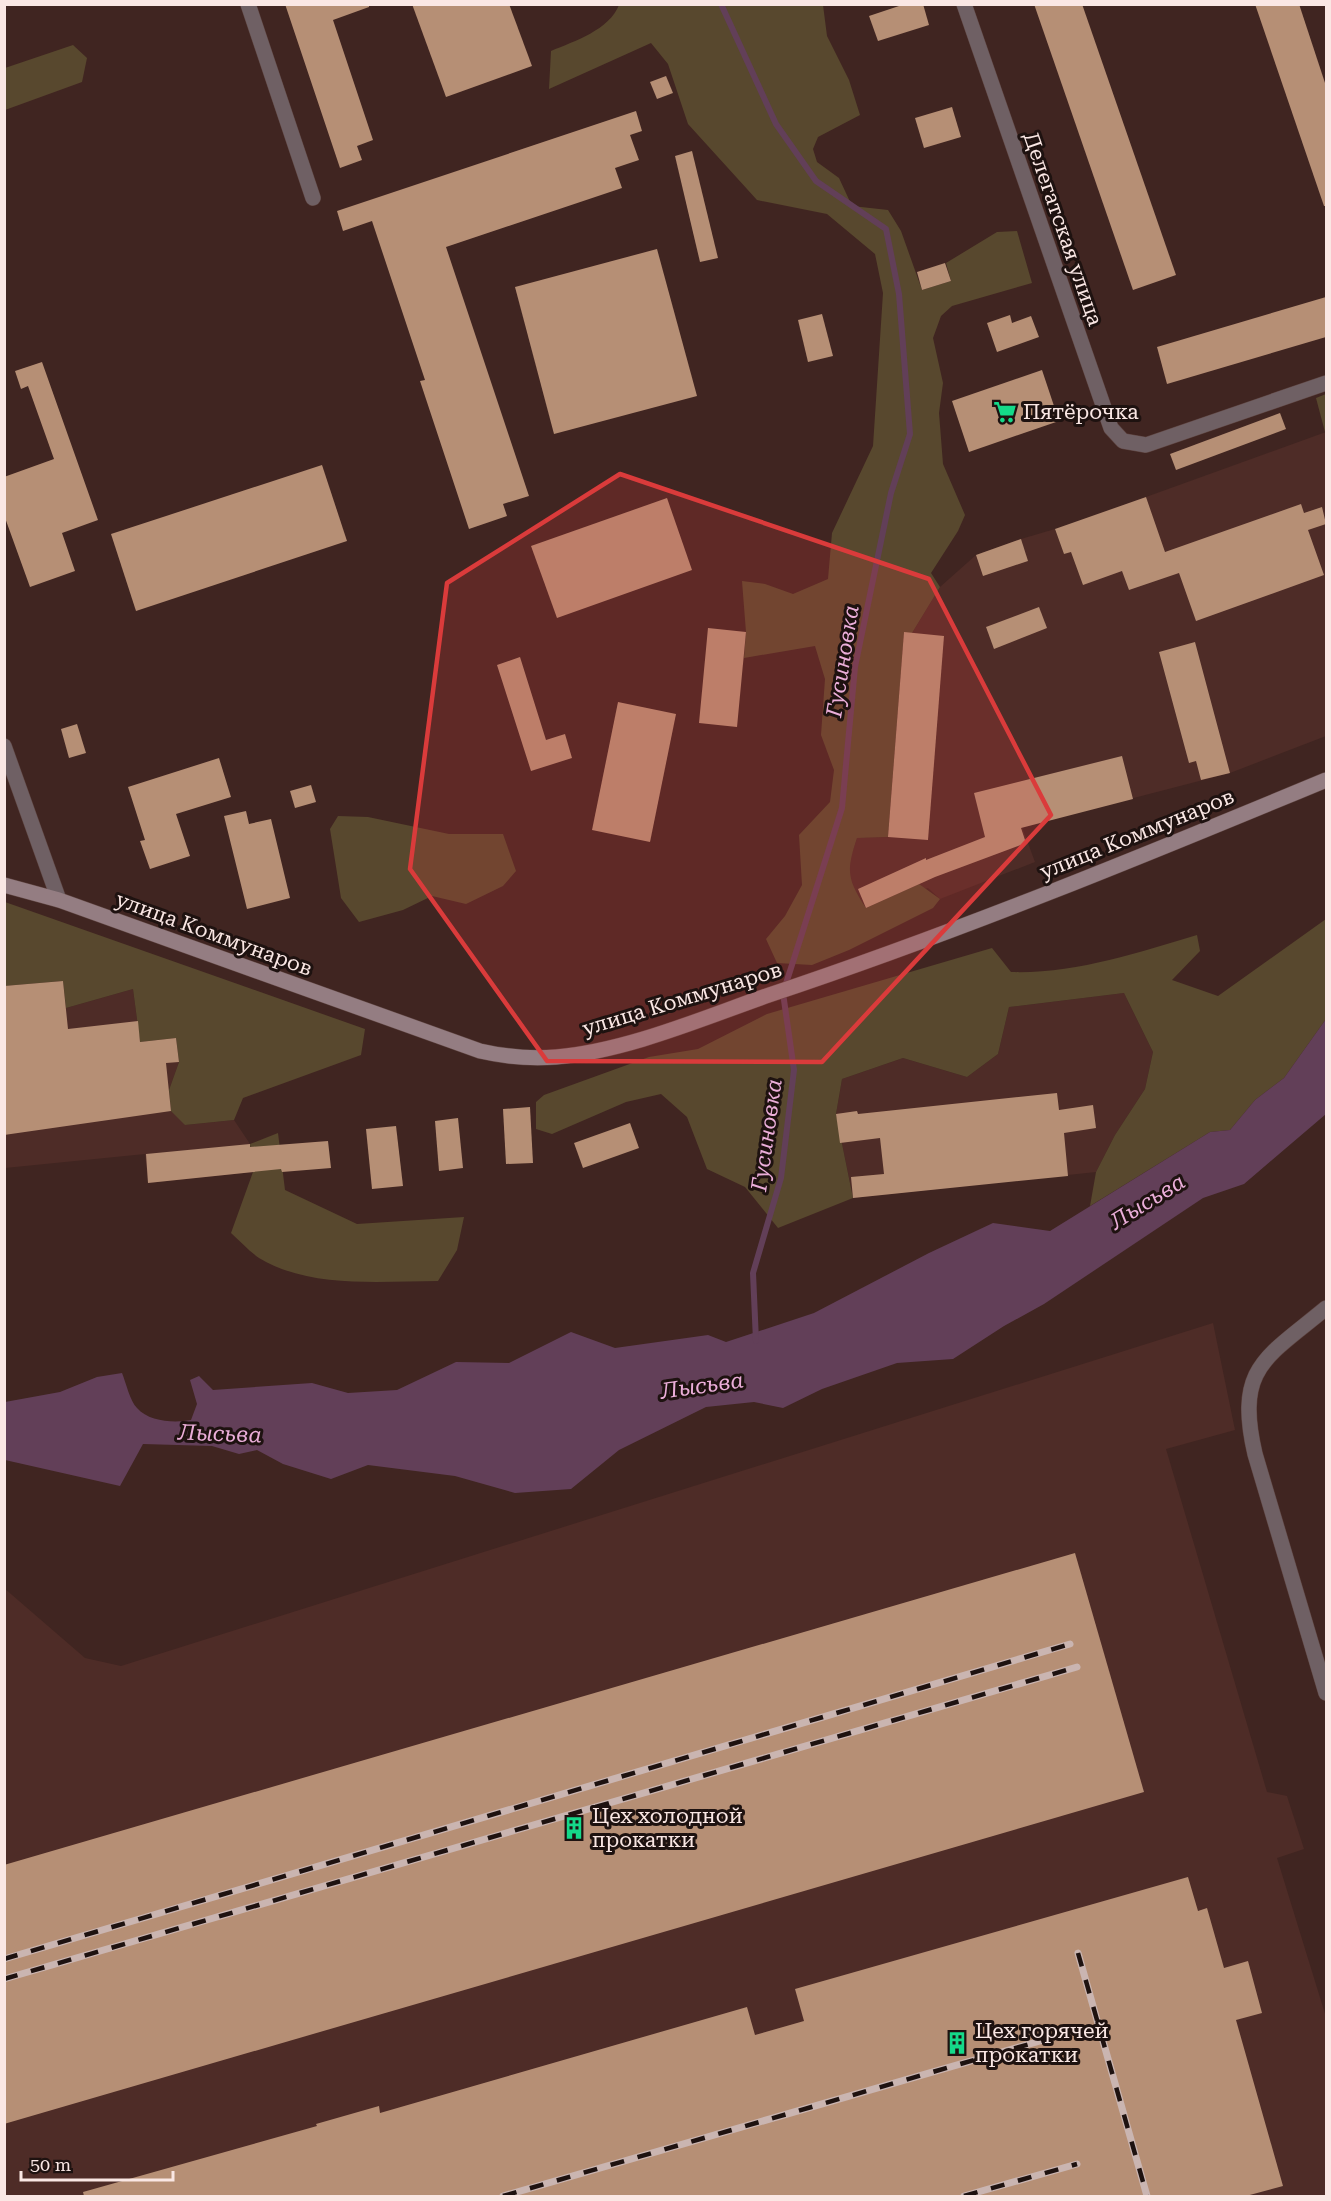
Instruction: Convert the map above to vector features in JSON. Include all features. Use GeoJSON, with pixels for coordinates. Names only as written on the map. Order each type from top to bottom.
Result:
{"type":"FeatureCollection","features":[{"type":"Feature","properties":{"kind":"main road","name":"улица Коммунаров"},"geometry":{"type":"LineString","coordinates":[[4,885],[59,900],[480,1051],[513,1058],[558,1057],[613,1046],[847,969],[1176,842],[1326,780]]}},
{"type":"Feature","properties":{"kind":"street"},"geometry":{"type":"LineString","coordinates":[[248,4],[314,198]]}},
{"type":"Feature","properties":{"kind":"street","name":"Делегатская улица"},"geometry":{"type":"LineString","coordinates":[[964,4],[1111,428],[1123,441],[1146,445],[1326,383]]}},
{"type":"Feature","properties":{"kind":"street"},"geometry":{"type":"LineString","coordinates":[[4,746],[59,900]]}},
{"type":"Feature","properties":{"kind":"street"},"geometry":{"type":"LineString","coordinates":[[1326,1308],[1260,1364],[1252,1380],[1249,1406],[1255,1454],[1326,1693]]}},
{"type":"Feature","properties":{"kind":"highlighted area"},"geometry":{"type":"Polygon","coordinates":[[[620,474],[929,579],[1051,815],[822,1062],[547,1061],[410,869],[447,583],[620,474]]]}},
{"type":"Feature","properties":{"kind":"shaded area"},"geometry":{"type":"Polygon","coordinates":[[[619,5],[823,5],[827,36],[849,80],[860,115],[818,137],[813,149],[817,162],[839,178],[852,206],[888,210],[901,231],[922,290],[951,281],[946,263],[997,232],[1017,231],[1032,283],[952,306],[941,316],[933,338],[943,383],[939,413],[943,464],[965,515],[958,531],[931,573],[940,587],[912,633],[904,633],[888,837],[857,838],[851,859],[852,882],[866,908],[919,884],[940,899],[933,908],[849,950],[812,965],[777,963],[766,939],[785,916],[802,885],[799,835],[830,802],[834,770],[821,735],[825,679],[815,646],[744,658],[746,632],[742,581],[765,584],[793,594],[828,579],[832,533],[873,446],[883,293],[875,254],[827,214],[757,200],[688,124],[668,64],[651,43],[549,89],[551,51],[599,28],[608,21],[619,5]]]}},
{"type":"Feature","properties":{"kind":"shaded area"},"geometry":{"type":"Polygon","coordinates":[[[73,45],[87,58],[82,82],[5,110],[5,68],[73,45]]]}},
{"type":"Feature","properties":{"kind":"shaded area"},"geometry":{"type":"Polygon","coordinates":[[[1326,394],[1326,432],[1325,432],[1316,398],[1326,394]]]}},
{"type":"Feature","properties":{"kind":"shaded area"},"geometry":{"type":"Polygon","coordinates":[[[1326,432],[1326,736],[1230,773],[1022,827],[1035,862],[940,899],[928,888],[866,908],[851,885],[848,865],[857,838],[888,837],[904,632],[912,633],[940,587],[976,555],[1021,539],[1055,529],[1064,554],[1154,522],[1146,497],[1326,432]]]}},
{"type":"Feature","properties":{"kind":"shaded area"},"geometry":{"type":"Polygon","coordinates":[[[338,816],[368,817],[449,834],[503,834],[516,871],[503,886],[466,904],[432,896],[403,910],[359,922],[341,898],[330,829],[338,816]]]}},
{"type":"Feature","properties":{"kind":"shaded area"},"geometry":{"type":"Polygon","coordinates":[[[5,902],[365,1029],[361,1055],[243,1098],[234,1120],[185,1125],[171,1111],[169,1090],[179,1062],[176,1038],[140,1042],[133,989],[66,1008],[63,981],[5,986],[5,902]]]}},
{"type":"Feature","properties":{"kind":"shaded area"},"geometry":{"type":"Polygon","coordinates":[[[1326,919],[1326,1019],[1284,1078],[1255,1100],[1230,1130],[1210,1132],[1090,1206],[1096,1172],[1115,1135],[1145,1089],[1153,1052],[1124,993],[1009,1007],[998,1054],[967,1077],[903,1058],[842,1079],[836,1114],[853,1198],[778,1228],[745,1187],[707,1169],[687,1117],[661,1094],[626,1102],[552,1134],[536,1129],[536,1102],[544,1095],[649,1057],[698,1049],[767,1014],[992,948],[1011,972],[1035,972],[1105,961],[1197,935],[1200,951],[1172,980],[1218,996],[1326,919]]]}},
{"type":"Feature","properties":{"kind":"shaded area"},"geometry":{"type":"Polygon","coordinates":[[[63,981],[66,1008],[133,989],[140,1042],[176,1038],[179,1062],[169,1090],[185,1125],[234,1120],[250,1144],[253,1172],[148,1183],[145,1154],[5,1168],[5,986],[63,981]]]}},
{"type":"Feature","properties":{"kind":"shaded area"},"geometry":{"type":"Polygon","coordinates":[[[1124,993],[1153,1052],[1145,1089],[1115,1135],[1096,1172],[853,1198],[836,1114],[842,1079],[903,1058],[967,1077],[998,1054],[1009,1007],[1124,993]]]}},
{"type":"Feature","properties":{"kind":"shaded area"},"geometry":{"type":"Polygon","coordinates":[[[278,1133],[285,1190],[357,1224],[464,1217],[457,1250],[438,1281],[370,1282],[323,1279],[279,1268],[259,1258],[248,1249],[231,1233],[253,1172],[250,1144],[278,1133]]]}},
{"type":"Feature","properties":{"kind":"shaded area"},"geometry":{"type":"Polygon","coordinates":[[[1213,1323],[1235,1430],[1166,1449],[1267,1792],[1287,1796],[1304,1849],[1277,1858],[1326,2017],[1326,2196],[5,2196],[4,1588],[85,1658],[121,1666],[1213,1323]]]}},
{"type":"Feature","properties":{"kind":"water","name":"Лысьва"},"geometry":{"type":"Polygon","coordinates":[[[1326,1019],[1326,1114],[1244,1184],[1203,1198],[1044,1304],[1004,1326],[953,1359],[897,1363],[822,1389],[783,1408],[754,1402],[706,1407],[619,1450],[571,1489],[515,1493],[455,1476],[368,1465],[331,1479],[283,1464],[257,1450],[239,1454],[212,1446],[143,1444],[120,1486],[5,1460],[5,1402],[60,1392],[97,1377],[122,1373],[132,1401],[142,1413],[155,1419],[185,1421],[191,1420],[197,1404],[190,1380],[199,1376],[213,1390],[312,1383],[348,1393],[397,1390],[456,1362],[509,1363],[571,1332],[615,1348],[708,1335],[726,1342],[814,1313],[929,1253],[993,1223],[1050,1231],[1210,1132],[1230,1130],[1255,1100],[1284,1078],[1326,1019]]]}},
{"type":"Feature","properties":{"kind":"building"},"geometry":{"type":"Polygon","coordinates":[[[285,4],[369,4],[369,7],[333,20],[373,140],[357,146],[362,160],[340,168],[285,4]]]}},
{"type":"Feature","properties":{"kind":"building"},"geometry":{"type":"Polygon","coordinates":[[[412,4],[509,4],[532,66],[446,97],[412,4]]]}},
{"type":"Feature","properties":{"kind":"building"},"geometry":{"type":"Polygon","coordinates":[[[905,4],[923,4],[929,25],[878,41],[869,16],[905,4]]]}},
{"type":"Feature","properties":{"kind":"building"},"geometry":{"type":"Polygon","coordinates":[[[1034,4],[1082,4],[1176,275],[1133,290],[1034,4]]]}},
{"type":"Feature","properties":{"kind":"building"},"geometry":{"type":"Polygon","coordinates":[[[1255,4],[1299,4],[1326,86],[1326,206],[1324,206],[1255,4]]]}},
{"type":"Feature","properties":{"kind":"building"},"geometry":{"type":"Polygon","coordinates":[[[666,76],[673,93],[657,99],[650,82],[666,76]]]}},
{"type":"Feature","properties":{"kind":"building"},"geometry":{"type":"Polygon","coordinates":[[[952,107],[961,137],[924,148],[915,118],[952,107]]]}},
{"type":"Feature","properties":{"kind":"building"},"geometry":{"type":"Polygon","coordinates":[[[636,111],[642,131],[630,135],[639,160],[615,168],[622,188],[446,247],[529,496],[503,504],[507,516],[469,529],[420,381],[425,380],[372,221],[343,231],[337,211],[636,111]]]}},
{"type":"Feature","properties":{"kind":"building"},"geometry":{"type":"Polygon","coordinates":[[[692,151],[718,258],[700,262],[675,156],[692,151]]]}},
{"type":"Feature","properties":{"kind":"building"},"geometry":{"type":"Polygon","coordinates":[[[657,249],[697,396],[554,434],[515,287],[657,249]]]}},
{"type":"Feature","properties":{"kind":"building"},"geometry":{"type":"Polygon","coordinates":[[[945,263],[951,281],[922,290],[917,272],[945,263]]]}},
{"type":"Feature","properties":{"kind":"building"},"geometry":{"type":"Polygon","coordinates":[[[1326,297],[1326,337],[1167,384],[1157,347],[1326,297]]]}},
{"type":"Feature","properties":{"kind":"building"},"geometry":{"type":"Polygon","coordinates":[[[822,314],[833,356],[808,362],[798,320],[822,314]]]}},
{"type":"Feature","properties":{"kind":"building"},"geometry":{"type":"Polygon","coordinates":[[[1010,315],[1012,323],[1031,316],[1039,337],[997,352],[987,323],[1010,315]]]}},
{"type":"Feature","properties":{"kind":"building"},"geometry":{"type":"Polygon","coordinates":[[[42,362],[98,520],[62,533],[75,571],[30,587],[4,515],[4,477],[54,459],[28,386],[21,389],[15,371],[42,362]]]}},
{"type":"Feature","properties":{"kind":"building"},"geometry":{"type":"Polygon","coordinates":[[[1042,370],[1059,421],[969,452],[952,401],[1042,370]]]}},
{"type":"Feature","properties":{"kind":"building"},"geometry":{"type":"Polygon","coordinates":[[[1280,413],[1286,429],[1176,470],[1170,454],[1280,413]]]}},
{"type":"Feature","properties":{"kind":"building"},"geometry":{"type":"Polygon","coordinates":[[[322,465],[347,541],[136,611],[111,534],[322,465]]]}},
{"type":"Feature","properties":{"kind":"building"},"geometry":{"type":"Polygon","coordinates":[[[1146,497],[1165,552],[1301,504],[1304,513],[1322,507],[1326,524],[1308,530],[1324,575],[1196,621],[1179,573],[1129,590],[1122,571],[1083,585],[1071,552],[1064,554],[1055,529],[1146,497]]]}},
{"type":"Feature","properties":{"kind":"building"},"geometry":{"type":"Polygon","coordinates":[[[667,498],[692,570],[557,618],[531,546],[667,498]]]}},
{"type":"Feature","properties":{"kind":"building"},"geometry":{"type":"Polygon","coordinates":[[[1021,539],[1028,561],[983,576],[976,555],[1021,539]]]}},
{"type":"Feature","properties":{"kind":"building"},"geometry":{"type":"Polygon","coordinates":[[[1039,607],[1047,628],[994,649],[986,627],[1039,607]]]}},
{"type":"Feature","properties":{"kind":"building"},"geometry":{"type":"Polygon","coordinates":[[[708,628],[746,632],[737,727],[699,723],[708,628]]]}},
{"type":"Feature","properties":{"kind":"building"},"geometry":{"type":"Polygon","coordinates":[[[904,632],[944,636],[928,840],[888,837],[904,632]]]}},
{"type":"Feature","properties":{"kind":"building"},"geometry":{"type":"Polygon","coordinates":[[[1195,642],[1230,773],[1201,780],[1196,761],[1189,763],[1159,652],[1195,642]]]}},
{"type":"Feature","properties":{"kind":"building"},"geometry":{"type":"Polygon","coordinates":[[[520,657],[546,740],[565,734],[572,758],[531,771],[497,665],[520,657]]]}},
{"type":"Feature","properties":{"kind":"building"},"geometry":{"type":"Polygon","coordinates":[[[618,702],[676,714],[650,842],[592,830],[618,702]]]}},
{"type":"Feature","properties":{"kind":"building"},"geometry":{"type":"Polygon","coordinates":[[[77,724],[86,753],[69,758],[61,729],[77,724]]]}},
{"type":"Feature","properties":{"kind":"building"},"geometry":{"type":"Polygon","coordinates":[[[1122,756],[1133,799],[1021,828],[1026,843],[935,877],[866,908],[858,889],[926,858],[926,860],[985,837],[974,793],[1122,756]]]}},
{"type":"Feature","properties":{"kind":"building"},"geometry":{"type":"Polygon","coordinates":[[[219,758],[231,797],[176,814],[190,856],[150,869],[140,841],[145,840],[128,787],[219,758]]]}},
{"type":"Feature","properties":{"kind":"building"},"geometry":{"type":"Polygon","coordinates":[[[311,785],[316,802],[295,808],[290,791],[311,785]]]}},
{"type":"Feature","properties":{"kind":"building"},"geometry":{"type":"Polygon","coordinates":[[[246,811],[249,824],[271,819],[290,898],[247,909],[224,816],[246,811]]]}},
{"type":"Feature","properties":{"kind":"building"},"geometry":{"type":"Polygon","coordinates":[[[63,981],[68,1029],[138,1021],[140,1042],[176,1038],[179,1062],[166,1063],[171,1111],[4,1135],[4,986],[63,981]]]}},
{"type":"Feature","properties":{"kind":"building"},"geometry":{"type":"Polygon","coordinates":[[[1057,1093],[1059,1110],[1093,1105],[1096,1128],[1064,1133],[1068,1176],[853,1198],[851,1177],[884,1174],[880,1138],[840,1143],[836,1114],[857,1111],[858,1114],[1057,1093]]]}},
{"type":"Feature","properties":{"kind":"building"},"geometry":{"type":"Polygon","coordinates":[[[530,1107],[533,1163],[506,1164],[503,1109],[530,1107]]]}},
{"type":"Feature","properties":{"kind":"building"},"geometry":{"type":"Polygon","coordinates":[[[458,1118],[463,1168],[439,1171],[435,1121],[458,1118]]]}},
{"type":"Feature","properties":{"kind":"building"},"geometry":{"type":"Polygon","coordinates":[[[630,1123],[639,1148],[583,1168],[574,1143],[630,1123]]]}},
{"type":"Feature","properties":{"kind":"building"},"geometry":{"type":"Polygon","coordinates":[[[396,1126],[403,1186],[372,1189],[366,1129],[396,1126]]]}},
{"type":"Feature","properties":{"kind":"building"},"geometry":{"type":"Polygon","coordinates":[[[328,1141],[331,1168],[282,1172],[281,1169],[148,1183],[146,1154],[250,1144],[250,1147],[328,1141]]]}},
{"type":"Feature","properties":{"kind":"building","name":"Цех холодной прокатки"},"geometry":{"type":"Polygon","coordinates":[[[1075,1553],[1144,1792],[4,2124],[4,1865],[1075,1553]]]}},
{"type":"Feature","properties":{"kind":"building","name":"Цех горячей прокатки"},"geometry":{"type":"Polygon","coordinates":[[[1188,1877],[1198,1911],[1207,1908],[1224,1968],[1248,1961],[1262,2013],[1236,2020],[1283,2186],[1246,2196],[84,2196],[83,2192],[317,2126],[316,2124],[379,2106],[380,2113],[747,2007],[755,2035],[804,2021],[795,1989],[1188,1877]]]}},
{"type":"Feature","properties":{"kind":"waterway","name":"Гусиновка"},"geometry":{"type":"LineString","coordinates":[[721,4],[776,124],[816,181],[886,229],[899,294],[910,434],[891,493],[855,667],[842,808],[783,993],[794,1070],[781,1178],[753,1273],[756,1341]]}},
{"type":"Feature","properties":{"kind":"railway"},"geometry":{"type":"LineString","coordinates":[[4,1959],[1070,1644]]}},
{"type":"Feature","properties":{"kind":"railway"},"geometry":{"type":"LineString","coordinates":[[4,1979],[1077,1667]]}},
{"type":"Feature","properties":{"kind":"railway"},"geometry":{"type":"LineString","coordinates":[[1078,1953],[1147,2196]]}},
{"type":"Feature","properties":{"kind":"railway"},"geometry":{"type":"LineString","coordinates":[[503,2196],[1047,2039]]}},
{"type":"Feature","properties":{"kind":"railway"},"geometry":{"type":"LineString","coordinates":[[964,2196],[1077,2164]]}},
{"type":"Feature","properties":{"kind":"place","name":"Пятёрочка"},"geometry":{"type":"Point","coordinates":[1005,412]}},
{"type":"Feature","properties":{"kind":"place","name":"Цех холодной прокатки"},"geometry":{"type":"Point","coordinates":[574,1828]}},
{"type":"Feature","properties":{"kind":"place","name":"Цех горячей прокатки"},"geometry":{"type":"Point","coordinates":[957,2043]}}]}
